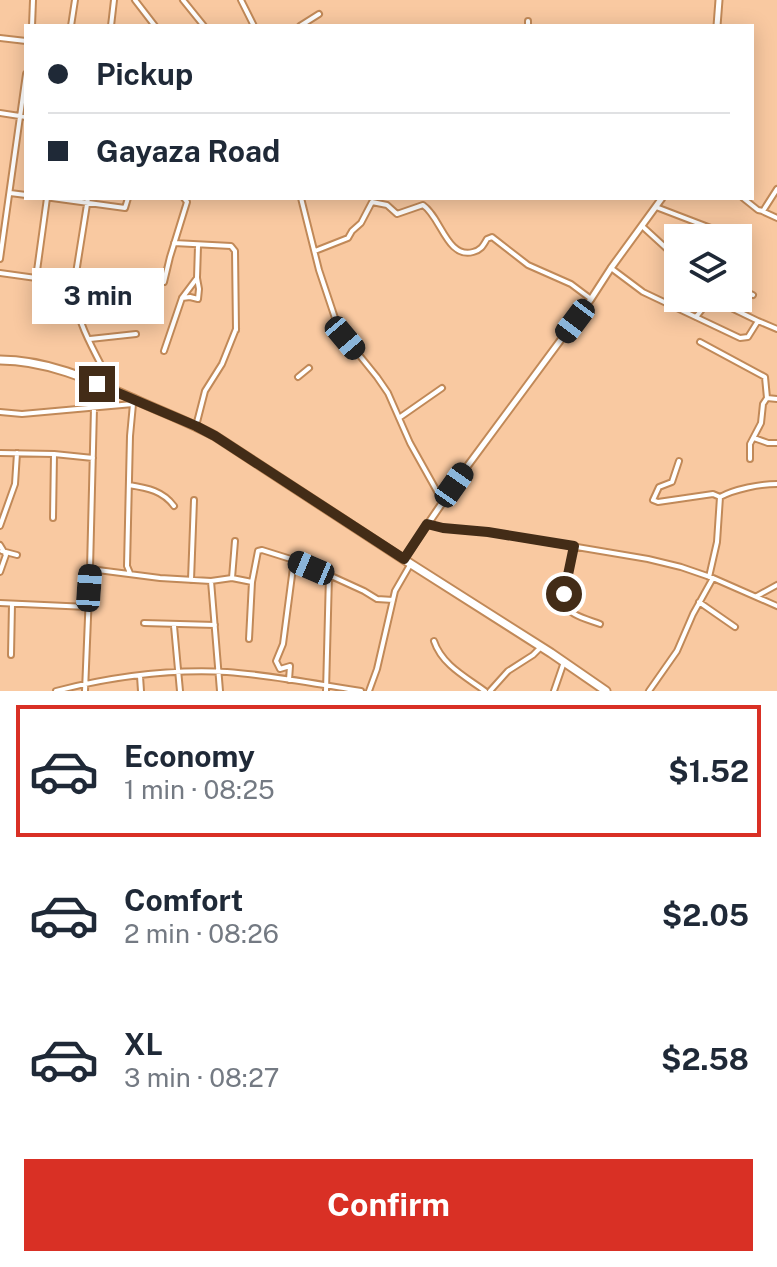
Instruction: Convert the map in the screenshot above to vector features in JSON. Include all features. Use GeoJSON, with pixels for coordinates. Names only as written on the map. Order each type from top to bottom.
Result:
{"type":"FeatureCollection","features":[{"type":"Feature","properties":{"kind":"main road"},"geometry":{"type":"LineString","coordinates":[[0,360],[21,360],[52,367],[196,426],[227,443],[606,691]]}},
{"type":"Feature","properties":{"kind":"street"},"geometry":{"type":"LineString","coordinates":[[32,24],[33,0]]}},
{"type":"Feature","properties":{"kind":"street"},"geometry":{"type":"LineString","coordinates":[[71,24],[75,0]]}},
{"type":"Feature","properties":{"kind":"street"},"geometry":{"type":"LineString","coordinates":[[111,24],[114,0]]}},
{"type":"Feature","properties":{"kind":"street"},"geometry":{"type":"LineString","coordinates":[[135,0],[153,24]]}},
{"type":"Feature","properties":{"kind":"street"},"geometry":{"type":"LineString","coordinates":[[183,0],[202,24]]}},
{"type":"Feature","properties":{"kind":"street"},"geometry":{"type":"LineString","coordinates":[[241,0],[253,24]]}},
{"type":"Feature","properties":{"kind":"street"},"geometry":{"type":"LineString","coordinates":[[717,24],[719,0]]}},
{"type":"Feature","properties":{"kind":"street"},"geometry":{"type":"LineString","coordinates":[[303,24],[319,14]]}},
{"type":"Feature","properties":{"kind":"street"},"geometry":{"type":"LineString","coordinates":[[0,38],[24,41]]}},
{"type":"Feature","properties":{"kind":"street"},"geometry":{"type":"LineString","coordinates":[[0,259],[1,234],[10,193],[24,86]]}},
{"type":"Feature","properties":{"kind":"street"},"geometry":{"type":"LineString","coordinates":[[0,113],[24,117]]}},
{"type":"Feature","properties":{"kind":"street"},"geometry":{"type":"LineString","coordinates":[[762,211],[777,189]]}},
{"type":"Feature","properties":{"kind":"street"},"geometry":{"type":"LineString","coordinates":[[10,193],[24,195]]}},
{"type":"Feature","properties":{"kind":"street"},"geometry":{"type":"LineString","coordinates":[[36,278],[50,200]]}},
{"type":"Feature","properties":{"kind":"street"},"geometry":{"type":"LineString","coordinates":[[114,390],[77,312],[73,292],[88,200],[125,208],[127,200]]}},
{"type":"Feature","properties":{"kind":"street"},"geometry":{"type":"LineString","coordinates":[[164,282],[186,200]]}},
{"type":"Feature","properties":{"kind":"street"},"geometry":{"type":"LineString","coordinates":[[301,200],[339,330],[380,380],[443,502]]}},
{"type":"Feature","properties":{"kind":"street"},"geometry":{"type":"LineString","coordinates":[[369,691],[397,586],[427,524],[661,200]]}},
{"type":"Feature","properties":{"kind":"street"},"geometry":{"type":"LineString","coordinates":[[746,200],[758,210],[777,218]]}},
{"type":"Feature","properties":{"kind":"street"},"geometry":{"type":"LineString","coordinates":[[315,251],[348,238],[361,223],[372,202],[385,204],[397,214],[423,205],[432,212],[458,251],[475,251],[492,237],[528,265],[571,284],[591,299]]}},
{"type":"Feature","properties":{"kind":"street"},"geometry":{"type":"LineString","coordinates":[[656,207],[701,224]]}},
{"type":"Feature","properties":{"kind":"street"},"geometry":{"type":"LineString","coordinates":[[642,226],[664,248]]}},
{"type":"Feature","properties":{"kind":"street"},"geometry":{"type":"LineString","coordinates":[[174,243],[231,246],[235,251],[235,329],[222,364],[205,391],[196,426]]}},
{"type":"Feature","properties":{"kind":"street"},"geometry":{"type":"LineString","coordinates":[[182,298],[198,299],[198,246]]}},
{"type":"Feature","properties":{"kind":"street"},"geometry":{"type":"LineString","coordinates":[[611,268],[643,292],[740,338],[748,337],[758,321]]}},
{"type":"Feature","properties":{"kind":"street"},"geometry":{"type":"LineString","coordinates":[[0,273],[115,289]]}},
{"type":"Feature","properties":{"kind":"street"},"geometry":{"type":"LineString","coordinates":[[164,351],[182,298],[197,278]]}},
{"type":"Feature","properties":{"kind":"street"},"geometry":{"type":"LineString","coordinates":[[696,317],[701,312]]}},
{"type":"Feature","properties":{"kind":"street"},"geometry":{"type":"LineString","coordinates":[[740,312],[777,329]]}},
{"type":"Feature","properties":{"kind":"street"},"geometry":{"type":"LineString","coordinates":[[90,339],[136,334]]}},
{"type":"Feature","properties":{"kind":"street"},"geometry":{"type":"LineString","coordinates":[[700,342],[765,377],[767,398],[763,404],[761,423],[750,444],[750,459]]}},
{"type":"Feature","properties":{"kind":"street"},"geometry":{"type":"LineString","coordinates":[[298,377],[309,368]]}},
{"type":"Feature","properties":{"kind":"street"},"geometry":{"type":"LineString","coordinates":[[85,691],[97,384]]}},
{"type":"Feature","properties":{"kind":"street"},"geometry":{"type":"LineString","coordinates":[[399,418],[442,388]]}},
{"type":"Feature","properties":{"kind":"street"},"geometry":{"type":"LineString","coordinates":[[767,398],[777,399]]}},
{"type":"Feature","properties":{"kind":"street"},"geometry":{"type":"LineString","coordinates":[[0,412],[22,414],[135,403],[130,436],[127,566],[130,573]]}},
{"type":"Feature","properties":{"kind":"street"},"geometry":{"type":"LineString","coordinates":[[754,438],[777,443]]}},
{"type":"Feature","properties":{"kind":"street"},"geometry":{"type":"LineString","coordinates":[[0,453],[93,458]]}},
{"type":"Feature","properties":{"kind":"street"},"geometry":{"type":"LineString","coordinates":[[0,526],[15,484],[17,453]]}},
{"type":"Feature","properties":{"kind":"street"},"geometry":{"type":"LineString","coordinates":[[53,518],[54,454]]}},
{"type":"Feature","properties":{"kind":"street"},"geometry":{"type":"LineString","coordinates":[[679,461],[674,479],[659,487],[654,501],[713,494],[720,497],[757,485],[777,484]]}},
{"type":"Feature","properties":{"kind":"street"},"geometry":{"type":"LineString","coordinates":[[129,485],[157,491],[174,506]]}},
{"type":"Feature","properties":{"kind":"street"},"geometry":{"type":"LineString","coordinates":[[651,690],[677,651],[711,578],[720,497]]}},
{"type":"Feature","properties":{"kind":"street"},"geometry":{"type":"LineString","coordinates":[[191,580],[194,500]]}},
{"type":"Feature","properties":{"kind":"street"},"geometry":{"type":"LineString","coordinates":[[427,524],[648,559],[681,567],[777,606]]}},
{"type":"Feature","properties":{"kind":"street"},"geometry":{"type":"LineString","coordinates":[[232,578],[235,541]]}},
{"type":"Feature","properties":{"kind":"street"},"geometry":{"type":"LineString","coordinates":[[574,546],[564,606],[568,611],[600,624]]}},
{"type":"Feature","properties":{"kind":"street"},"geometry":{"type":"LineString","coordinates":[[1,549],[17,555]]}},
{"type":"Feature","properties":{"kind":"street"},"geometry":{"type":"LineString","coordinates":[[0,572],[6,555],[1,549]]}},
{"type":"Feature","properties":{"kind":"street"},"geometry":{"type":"LineString","coordinates":[[249,639],[252,582],[260,550],[294,560],[377,599],[393,600]]}},
{"type":"Feature","properties":{"kind":"street"},"geometry":{"type":"LineString","coordinates":[[289,680],[291,667],[280,669],[276,661],[283,644],[294,560]]}},
{"type":"Feature","properties":{"kind":"street"},"geometry":{"type":"LineString","coordinates":[[90,569],[145,577],[211,581],[232,578],[252,582]]}},
{"type":"Feature","properties":{"kind":"street"},"geometry":{"type":"LineString","coordinates":[[327,688],[329,575]]}},
{"type":"Feature","properties":{"kind":"street"},"geometry":{"type":"LineString","coordinates":[[211,581],[220,691]]}},
{"type":"Feature","properties":{"kind":"street"},"geometry":{"type":"LineString","coordinates":[[757,596],[777,585]]}},
{"type":"Feature","properties":{"kind":"street"},"geometry":{"type":"LineString","coordinates":[[699,602],[735,627]]}},
{"type":"Feature","properties":{"kind":"street"},"geometry":{"type":"LineString","coordinates":[[0,603],[88,607]]}},
{"type":"Feature","properties":{"kind":"street"},"geometry":{"type":"LineString","coordinates":[[11,655],[12,604]]}},
{"type":"Feature","properties":{"kind":"street"},"geometry":{"type":"LineString","coordinates":[[144,623],[215,625]]}},
{"type":"Feature","properties":{"kind":"street"},"geometry":{"type":"LineString","coordinates":[[174,625],[180,691]]}},
{"type":"Feature","properties":{"kind":"street"},"geometry":{"type":"LineString","coordinates":[[434,641],[443,660],[488,691],[508,671],[541,647]]}},
{"type":"Feature","properties":{"kind":"street"},"geometry":{"type":"LineString","coordinates":[[554,691],[564,662]]}},
{"type":"Feature","properties":{"kind":"street"},"geometry":{"type":"LineString","coordinates":[[56,691],[85,683],[140,676],[218,672],[361,691]]}},
{"type":"Feature","properties":{"kind":"street"},"geometry":{"type":"LineString","coordinates":[[140,676],[141,691]]}},
{"type":"Feature","properties":{"kind":"route"},"geometry":{"type":"LineString","coordinates":[[97,384],[215,436],[404,559],[427,524],[574,546],[564,594]]}}]}
